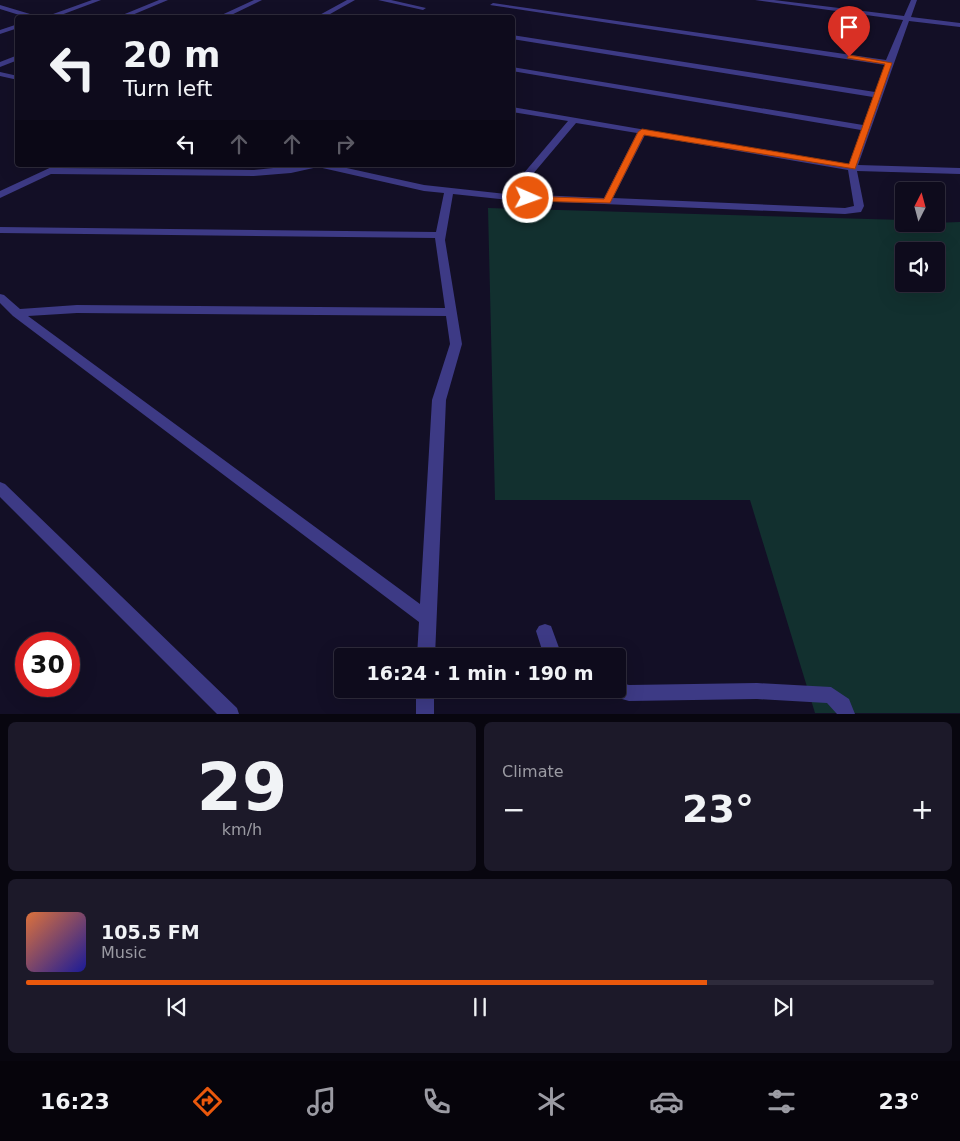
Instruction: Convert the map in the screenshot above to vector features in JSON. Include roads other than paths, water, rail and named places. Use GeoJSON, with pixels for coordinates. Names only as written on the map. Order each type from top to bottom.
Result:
{"type":"FeatureCollection","features":[{"type":"Feature","properties":{"kind":"street"},"geometry":{"type":"LineString","coordinates":[[54,15],[98,0]]}},
{"type":"Feature","properties":{"kind":"street"},"geometry":{"type":"LineString","coordinates":[[126,15],[165,0]]}},
{"type":"Feature","properties":{"kind":"street"},"geometry":{"type":"LineString","coordinates":[[225,15],[259,0]]}},
{"type":"Feature","properties":{"kind":"street"},"geometry":{"type":"LineString","coordinates":[[324,15],[352,0]]}},
{"type":"Feature","properties":{"kind":"street"},"geometry":{"type":"LineString","coordinates":[[381,0],[423,8]]}},
{"type":"Feature","properties":{"kind":"street"},"geometry":{"type":"LineString","coordinates":[[758,0],[960,24]]}},
{"type":"Feature","properties":{"kind":"street"},"geometry":{"type":"LineString","coordinates":[[327,167],[424,188],[508,198],[857,210],[859,206],[852,168],[889,63],[914,0]]}},
{"type":"Feature","properties":{"kind":"street"},"geometry":{"type":"LineString","coordinates":[[493,5],[889,63]]}},
{"type":"Feature","properties":{"kind":"street"},"geometry":{"type":"LineString","coordinates":[[0,7],[28,15]]}},
{"type":"Feature","properties":{"kind":"street"},"geometry":{"type":"LineString","coordinates":[[0,32],[15,27]]}},
{"type":"Feature","properties":{"kind":"street"},"geometry":{"type":"LineString","coordinates":[[515,37],[878,95]]}},
{"type":"Feature","properties":{"kind":"street"},"geometry":{"type":"LineString","coordinates":[[0,65],[15,58]]}},
{"type":"Feature","properties":{"kind":"street"},"geometry":{"type":"LineString","coordinates":[[515,70],[866,128]]}},
{"type":"Feature","properties":{"kind":"street"},"geometry":{"type":"LineString","coordinates":[[0,74],[15,77]]}},
{"type":"Feature","properties":{"kind":"street"},"geometry":{"type":"LineString","coordinates":[[515,110],[852,168],[960,171]]}},
{"type":"Feature","properties":{"kind":"street"},"geometry":{"type":"LineString","coordinates":[[508,198],[574,120]]}},
{"type":"Feature","properties":{"kind":"street"},"geometry":{"type":"LineString","coordinates":[[607,201],[642,132]]}},
{"type":"Feature","properties":{"kind":"street"},"geometry":{"type":"LineString","coordinates":[[0,195],[58,167]]}},
{"type":"Feature","properties":{"kind":"street"},"geometry":{"type":"LineString","coordinates":[[49,171],[254,173],[307,167]]}},
{"type":"Feature","properties":{"kind":"street"},"geometry":{"type":"LineString","coordinates":[[426,648],[439,400],[456,344],[440,235],[449,191]]}},
{"type":"Feature","properties":{"kind":"street"},"geometry":{"type":"LineString","coordinates":[[0,230],[440,235]]}},
{"type":"Feature","properties":{"kind":"street"},"geometry":{"type":"LineString","coordinates":[[0,297],[17,313],[427,618]]}},
{"type":"Feature","properties":{"kind":"street"},"geometry":{"type":"LineString","coordinates":[[17,313],[77,310],[451,312]]}},
{"type":"Feature","properties":{"kind":"street"},"geometry":{"type":"LineString","coordinates":[[0,488],[230,714]]}},
{"type":"Feature","properties":{"kind":"street"},"geometry":{"type":"LineString","coordinates":[[545,631],[550,648]]}},
{"type":"Feature","properties":{"kind":"street"},"geometry":{"type":"LineString","coordinates":[[626,692],[757,691],[832,696],[843,705],[846,714]]}},
{"type":"Feature","properties":{"kind":"street"},"geometry":{"type":"LineString","coordinates":[[425,714],[426,698]]}}]}
